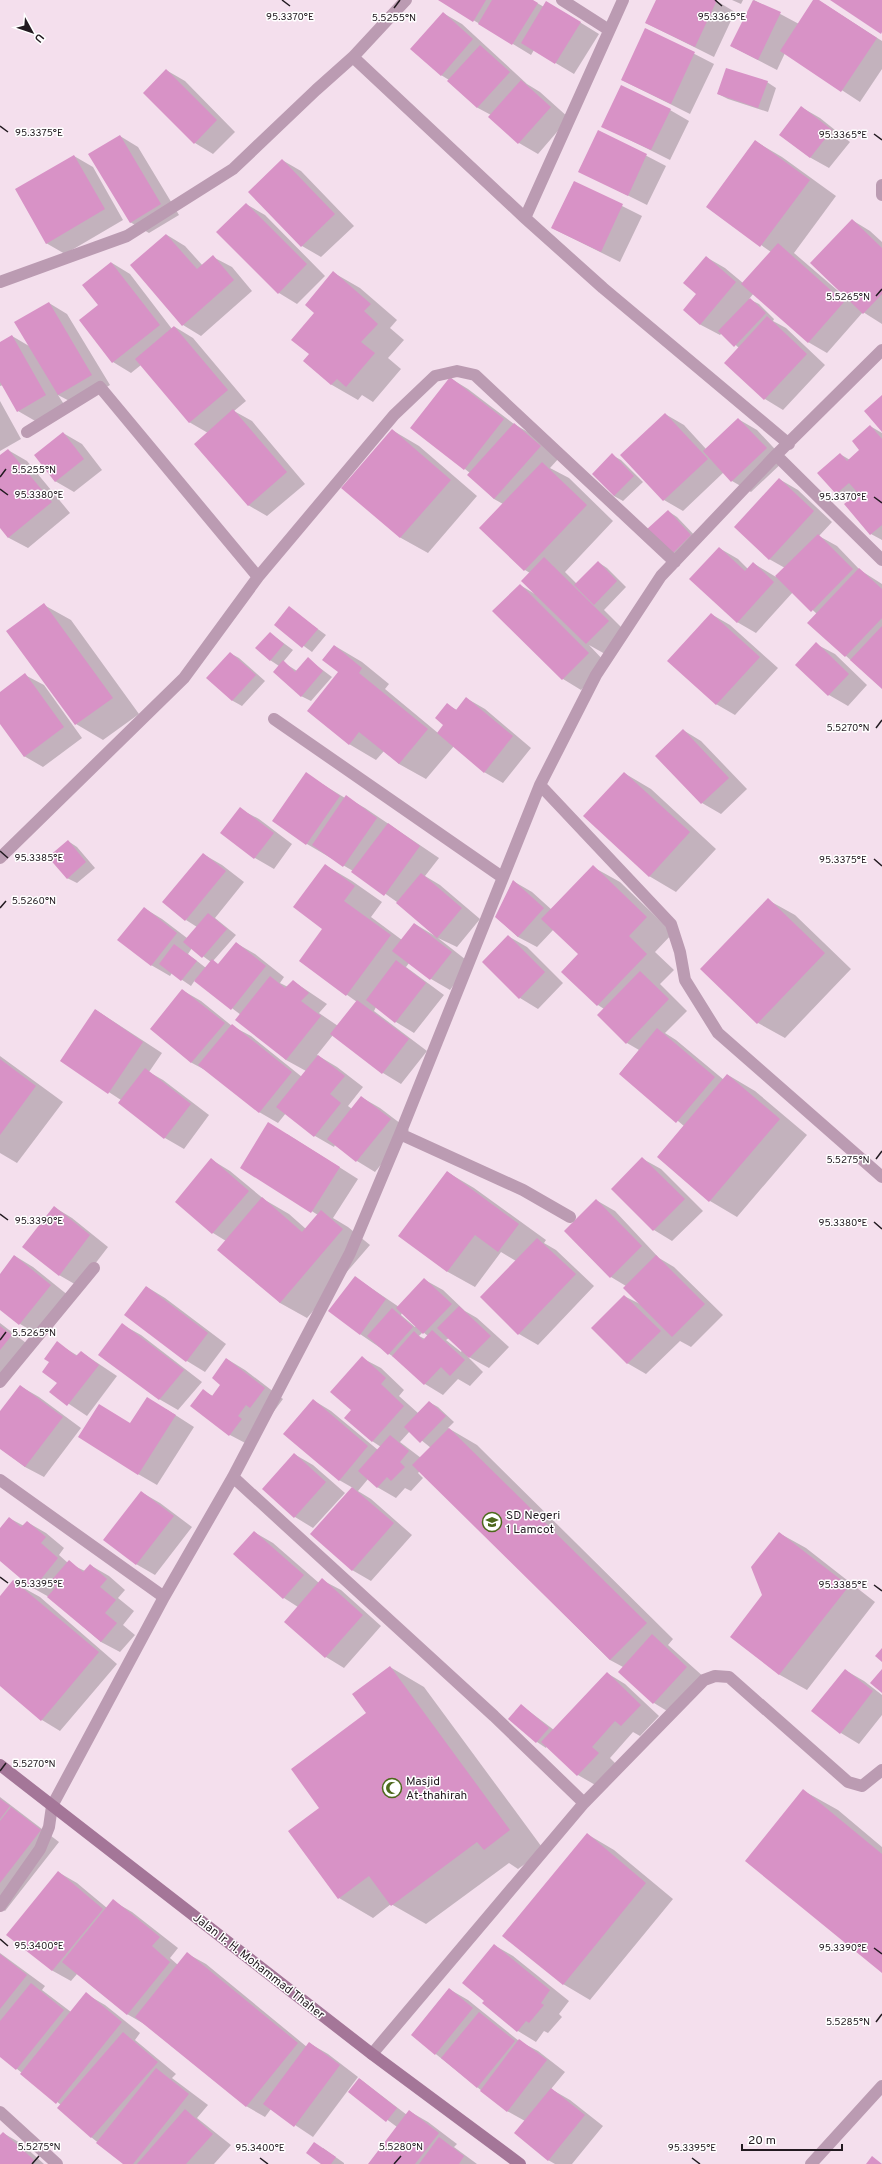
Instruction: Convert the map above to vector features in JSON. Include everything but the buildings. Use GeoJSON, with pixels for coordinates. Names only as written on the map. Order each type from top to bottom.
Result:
{"type":"FeatureCollection","features":[{"type":"Feature","properties":{"kind":"main road","name":"Jalan Ir. H. Mohammad Thaher"},"geometry":{"type":"LineString","coordinates":[[0,1765],[372,2054],[516,2163]]}},
{"type":"Feature","properties":{"kind":"street"},"geometry":{"type":"LineString","coordinates":[[0,282],[126,236],[226,173],[353,57],[406,0]]}},
{"type":"Feature","properties":{"kind":"street"},"geometry":{"type":"LineString","coordinates":[[562,0],[609,30]]}},
{"type":"Feature","properties":{"kind":"street"},"geometry":{"type":"LineString","coordinates":[[525,218],[623,0]]}},
{"type":"Feature","properties":{"kind":"street"},"geometry":{"type":"LineString","coordinates":[[353,57],[525,218],[603,288],[789,444]]}},
{"type":"Feature","properties":{"kind":"street"},"geometry":{"type":"LineString","coordinates":[[882,185],[882,195]]}},
{"type":"Feature","properties":{"kind":"street"},"geometry":{"type":"LineString","coordinates":[[0,1906],[40,1849],[49,1828],[52,1806],[164,1597],[234,1477],[350,1253],[400,1134],[540,785],[596,675],[662,576],[776,455],[789,444],[882,350]]}},
{"type":"Feature","properties":{"kind":"street"},"geometry":{"type":"LineString","coordinates":[[0,858],[184,678],[258,577],[394,415],[435,376],[457,371],[475,374],[675,562]]}},
{"type":"Feature","properties":{"kind":"street"},"geometry":{"type":"LineString","coordinates":[[27,432],[100,387],[258,577]]}},
{"type":"Feature","properties":{"kind":"street"},"geometry":{"type":"LineString","coordinates":[[776,455],[882,560]]}},
{"type":"Feature","properties":{"kind":"street"},"geometry":{"type":"LineString","coordinates":[[274,719],[502,877]]}},
{"type":"Feature","properties":{"kind":"street"},"geometry":{"type":"LineString","coordinates":[[540,785],[672,924],[680,952],[685,980],[718,1033],[882,1177]]}},
{"type":"Feature","properties":{"kind":"street"},"geometry":{"type":"LineString","coordinates":[[400,1134],[524,1190],[570,1217]]}},
{"type":"Feature","properties":{"kind":"street"},"geometry":{"type":"LineString","coordinates":[[0,1382],[94,1268]]}},
{"type":"Feature","properties":{"kind":"street"},"geometry":{"type":"LineString","coordinates":[[234,1477],[488,1710],[584,1803]]}},
{"type":"Feature","properties":{"kind":"street"},"geometry":{"type":"LineString","coordinates":[[0,1480],[164,1597]]}},
{"type":"Feature","properties":{"kind":"street"},"geometry":{"type":"LineString","coordinates":[[372,2054],[584,1803],[704,1680],[715,1676],[729,1677],[848,1782],[862,1786],[882,1770]]}},
{"type":"Feature","properties":{"kind":"street"},"geometry":{"type":"LineString","coordinates":[[810,2164],[882,2086]]}},
{"type":"Feature","properties":{"kind":"street"},"geometry":{"type":"LineString","coordinates":[[0,2112],[57,2164]]}},
{"type":"Feature","properties":{"kind":"place","name":"SD Negeri 1 Lamcot"},"geometry":{"type":"Point","coordinates":[492,1522]}},
{"type":"Feature","properties":{"kind":"place","name":"Masjid At-thahirah"},"geometry":{"type":"Point","coordinates":[392,1788]}}]}
